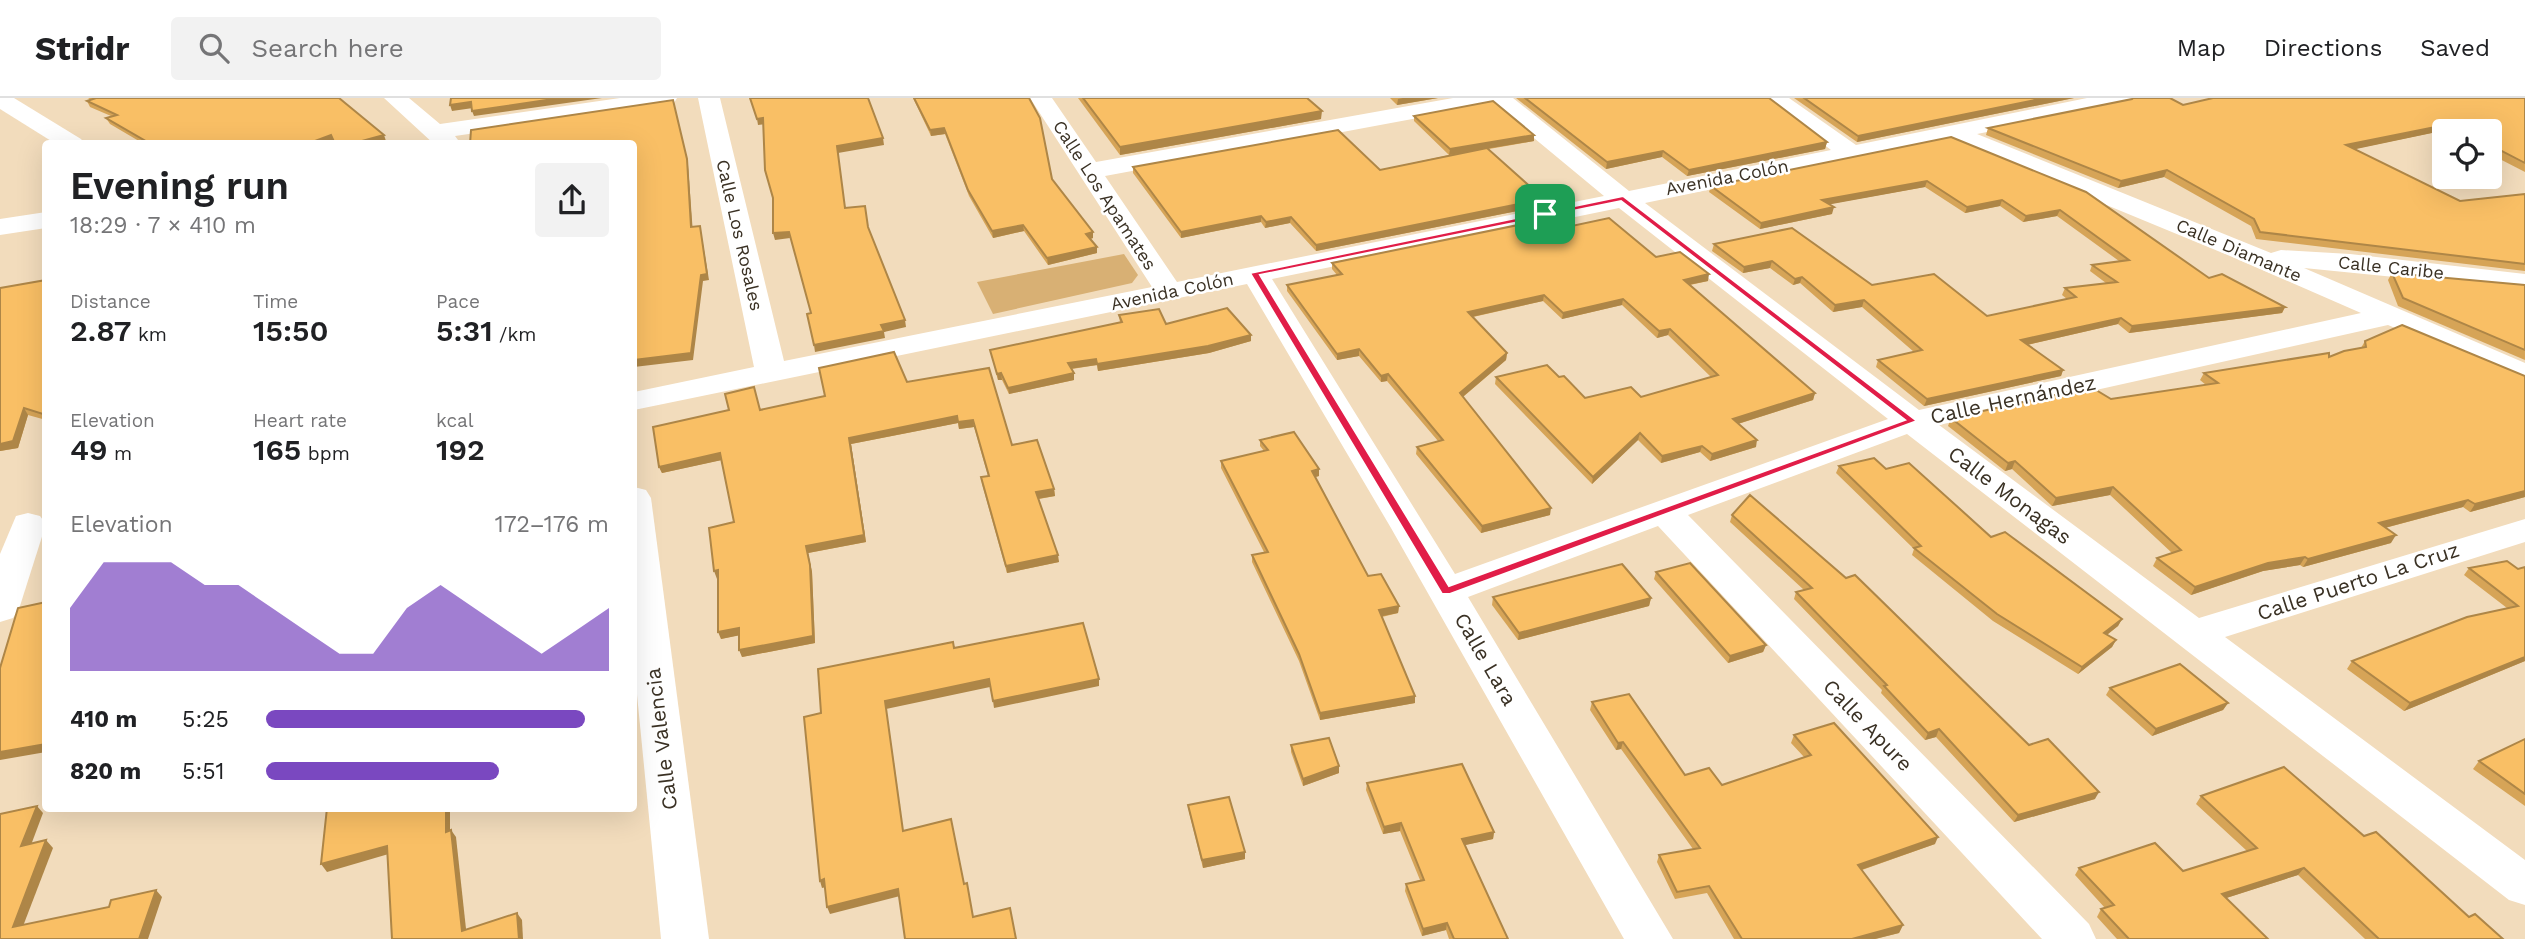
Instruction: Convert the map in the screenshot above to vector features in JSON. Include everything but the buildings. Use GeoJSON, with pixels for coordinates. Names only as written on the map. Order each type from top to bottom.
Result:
{"type":"FeatureCollection","features":[{"type":"Feature","properties":{"kind":"street"},"geometry":{"type":"LineString","coordinates":[[395,98],[443,138],[666,98]]}},
{"type":"Feature","properties":{"kind":"street","name":"Calle Los Rosales"},"geometry":{"type":"LineString","coordinates":[[709,98],[771,373]]}},
{"type":"Feature","properties":{"kind":"street","name":"Calle Los Apamates"},"geometry":{"type":"LineString","coordinates":[[1041,98],[1169,291]]}},
{"type":"Feature","properties":{"kind":"street"},"geometry":{"type":"LineString","coordinates":[[1090,171],[1491,98]]}},
{"type":"Feature","properties":{"kind":"street","name":"Calle Monagas"},"geometry":{"type":"LineString","coordinates":[[1499,98],[1623,198],[1912,421],[2525,886]]}},
{"type":"Feature","properties":{"kind":"street"},"geometry":{"type":"LineString","coordinates":[[1774,98],[1850,152]]}},
{"type":"Feature","properties":{"kind":"street","name":"Avenida Colón"},"geometry":{"type":"LineString","coordinates":[[637,400],[2121,98]]}},
{"type":"Feature","properties":{"kind":"street"},"geometry":{"type":"LineString","coordinates":[[0,99],[67,140]]}},
{"type":"Feature","properties":{"kind":"street","name":"Calle Diamante"},"geometry":{"type":"LineString","coordinates":[[1950,132],[2257,257],[2525,374]]}},
{"type":"Feature","properties":{"kind":"street"},"geometry":{"type":"LineString","coordinates":[[0,227],[42,221]]}},
{"type":"Feature","properties":{"kind":"street","name":"Calle Caribe"},"geometry":{"type":"LineString","coordinates":[[2257,257],[2350,262],[2525,282]]}},
{"type":"Feature","properties":{"kind":"street","name":"Calle Lara"},"geometry":{"type":"LineString","coordinates":[[1254,273],[1446,591],[1649,939]]}},
{"type":"Feature","properties":{"kind":"street","name":"Calle Hernández"},"geometry":{"type":"LineString","coordinates":[[1446,591],[1912,421],[2393,315]]}},
{"type":"Feature","properties":{"kind":"street","name":"Calle Apure"},"geometry":{"type":"LineString","coordinates":[[1664,511],[2072,939]]}},
{"type":"Feature","properties":{"kind":"street","name":"Calle Valencia"},"geometry":{"type":"LineString","coordinates":[[637,524],[685,939]]}},
{"type":"Feature","properties":{"kind":"street"},"geometry":{"type":"LineString","coordinates":[[0,609],[25,525]]}},
{"type":"Feature","properties":{"kind":"street","name":"Calle Puerto La Cruz"},"geometry":{"type":"LineString","coordinates":[[2192,634],[2525,530]]}},
{"type":"Feature","properties":{"kind":"shaded area"},"geometry":{"type":"Polygon","coordinates":[[[1124,254],[1138,275],[1132,283],[993,314],[977,282],[1124,254]]]}},
{"type":"Feature","properties":{"kind":"route"},"geometry":{"type":"LineString","coordinates":[[1623,198],[1912,421],[1446,591],[1254,273],[1545,214],[1623,198]]}}]}
